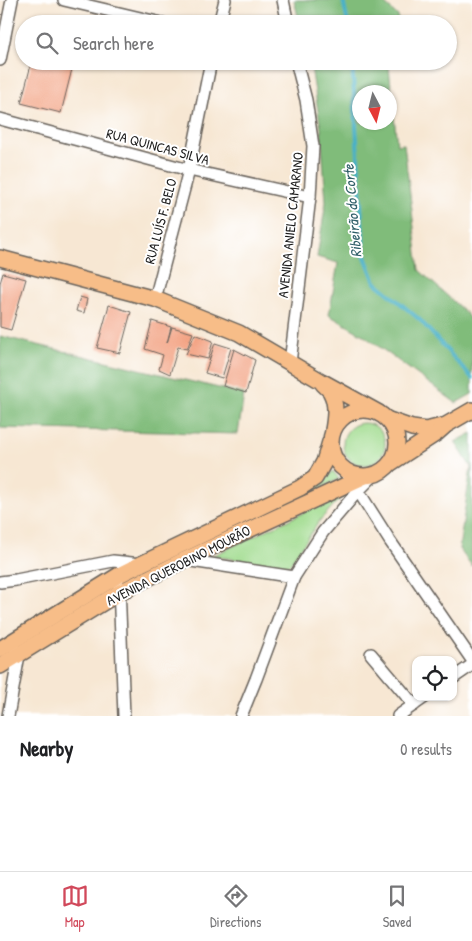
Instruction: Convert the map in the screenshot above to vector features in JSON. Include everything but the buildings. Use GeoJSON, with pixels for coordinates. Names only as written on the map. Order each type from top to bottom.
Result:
{"type":"FeatureCollection","features":[{"type":"Feature","properties":{"kind":"main road"},"geometry":{"type":"LineString","coordinates":[[0,258],[155,299],[240,333],[384,417],[395,430],[398,441],[396,453],[384,471],[358,479],[336,462],[332,453],[331,437],[335,417],[334,401],[331,393],[321,381]]}},
{"type":"Feature","properties":{"kind":"main road"},"geometry":{"type":"LineString","coordinates":[[331,437],[337,422],[357,410],[368,410],[412,428],[426,430],[448,424]]}},
{"type":"Feature","properties":{"kind":"main road"},"geometry":{"type":"LineString","coordinates":[[391,463],[472,410]]}},
{"type":"Feature","properties":{"kind":"main road","name":"AVENIDA QUEROBINO MOURÃO"},"geometry":{"type":"LineString","coordinates":[[0,666],[10,648],[119,576],[300,488],[316,478],[324,462],[331,437]]}},
{"type":"Feature","properties":{"kind":"main road","name":"AVENIDA QUEROBINO MOURÃO"},"geometry":{"type":"LineString","coordinates":[[10,648],[184,560],[358,479]]}},
{"type":"Feature","properties":{"kind":"street"},"geometry":{"type":"LineString","coordinates":[[0,60],[12,0]]}},
{"type":"Feature","properties":{"kind":"street"},"geometry":{"type":"LineString","coordinates":[[64,0],[128,15]]}},
{"type":"Feature","properties":{"kind":"street"},"geometry":{"type":"LineString","coordinates":[[221,15],[224,0]]}},
{"type":"Feature","properties":{"kind":"street"},"geometry":{"type":"LineString","coordinates":[[283,0],[286,15]]}},
{"type":"Feature","properties":{"kind":"street","name":"RUA LUÍS F. BELO"},"geometry":{"type":"LineString","coordinates":[[155,299],[189,170],[209,70]]}},
{"type":"Feature","properties":{"kind":"street","name":"AVENIDA ANIELO CAMARANO"},"geometry":{"type":"LineString","coordinates":[[290,362],[310,197],[313,146],[306,100],[298,70]]}},
{"type":"Feature","properties":{"kind":"street","name":"RUA QUINCAS SILVA"},"geometry":{"type":"LineString","coordinates":[[0,120],[189,170],[310,197]]}},
{"type":"Feature","properties":{"kind":"street"},"geometry":{"type":"LineString","coordinates":[[241,716],[294,577],[358,479],[390,541],[472,660]]}},
{"type":"Feature","properties":{"kind":"street"},"geometry":{"type":"LineString","coordinates":[[184,560],[294,577]]}},
{"type":"Feature","properties":{"kind":"street"},"geometry":{"type":"LineString","coordinates":[[0,582],[113,561],[141,564]]}},
{"type":"Feature","properties":{"kind":"street"},"geometry":{"type":"LineString","coordinates":[[119,576],[124,716]]}},
{"type":"Feature","properties":{"kind":"street"},"geometry":{"type":"LineString","coordinates":[[8,716],[10,648]]}},
{"type":"Feature","properties":{"kind":"street"},"geometry":{"type":"LineString","coordinates":[[371,654],[414,705]]}},
{"type":"Feature","properties":{"kind":"street"},"geometry":{"type":"LineString","coordinates":[[457,675],[472,665]]}},
{"type":"Feature","properties":{"kind":"street"},"geometry":{"type":"LineString","coordinates":[[398,716],[420,701]]}},
{"type":"Feature","properties":{"kind":"green space"},"geometry":{"type":"Polygon","coordinates":[[[294,0],[381,0],[397,15],[298,15],[294,0]]]}},
{"type":"Feature","properties":{"kind":"green space"},"geometry":{"type":"Polygon","coordinates":[[[311,70],[389,70],[391,85],[352,85],[352,130],[395,130],[397,145],[404,144],[419,270],[466,313],[472,323],[472,394],[456,403],[363,335],[329,315],[338,263],[317,257],[326,202],[321,129],[311,70]]]}},
{"type":"Feature","properties":{"kind":"green space"},"geometry":{"type":"Polygon","coordinates":[[[0,336],[244,394],[238,434],[0,428],[0,336]]]}},
{"type":"Feature","properties":{"kind":"green space"},"geometry":{"type":"Polygon","coordinates":[[[368,423],[376,426],[382,432],[385,444],[382,456],[376,462],[360,465],[352,462],[346,456],[343,440],[346,432],[352,426],[368,423]]]}},
{"type":"Feature","properties":{"kind":"green space"},"geometry":{"type":"Polygon","coordinates":[[[472,433],[472,566],[459,549],[471,467],[455,442],[472,433]]]}},
{"type":"Feature","properties":{"kind":"green space"},"geometry":{"type":"Polygon","coordinates":[[[333,471],[339,479],[140,575],[138,572],[324,482],[333,471]]]}},
{"type":"Feature","properties":{"kind":"green space"},"geometry":{"type":"Polygon","coordinates":[[[345,493],[321,519],[289,565],[281,566],[212,556],[345,493]]]}},
{"type":"Feature","properties":{"kind":"waterway","name":"Ribeirão do Corte"},"geometry":{"type":"LineString","coordinates":[[343,0],[346,15]]}},
{"type":"Feature","properties":{"kind":"waterway","name":"Ribeirão do Corte"},"geometry":{"type":"LineString","coordinates":[[353,70],[364,254],[375,282],[420,320],[472,378]]}}]}
